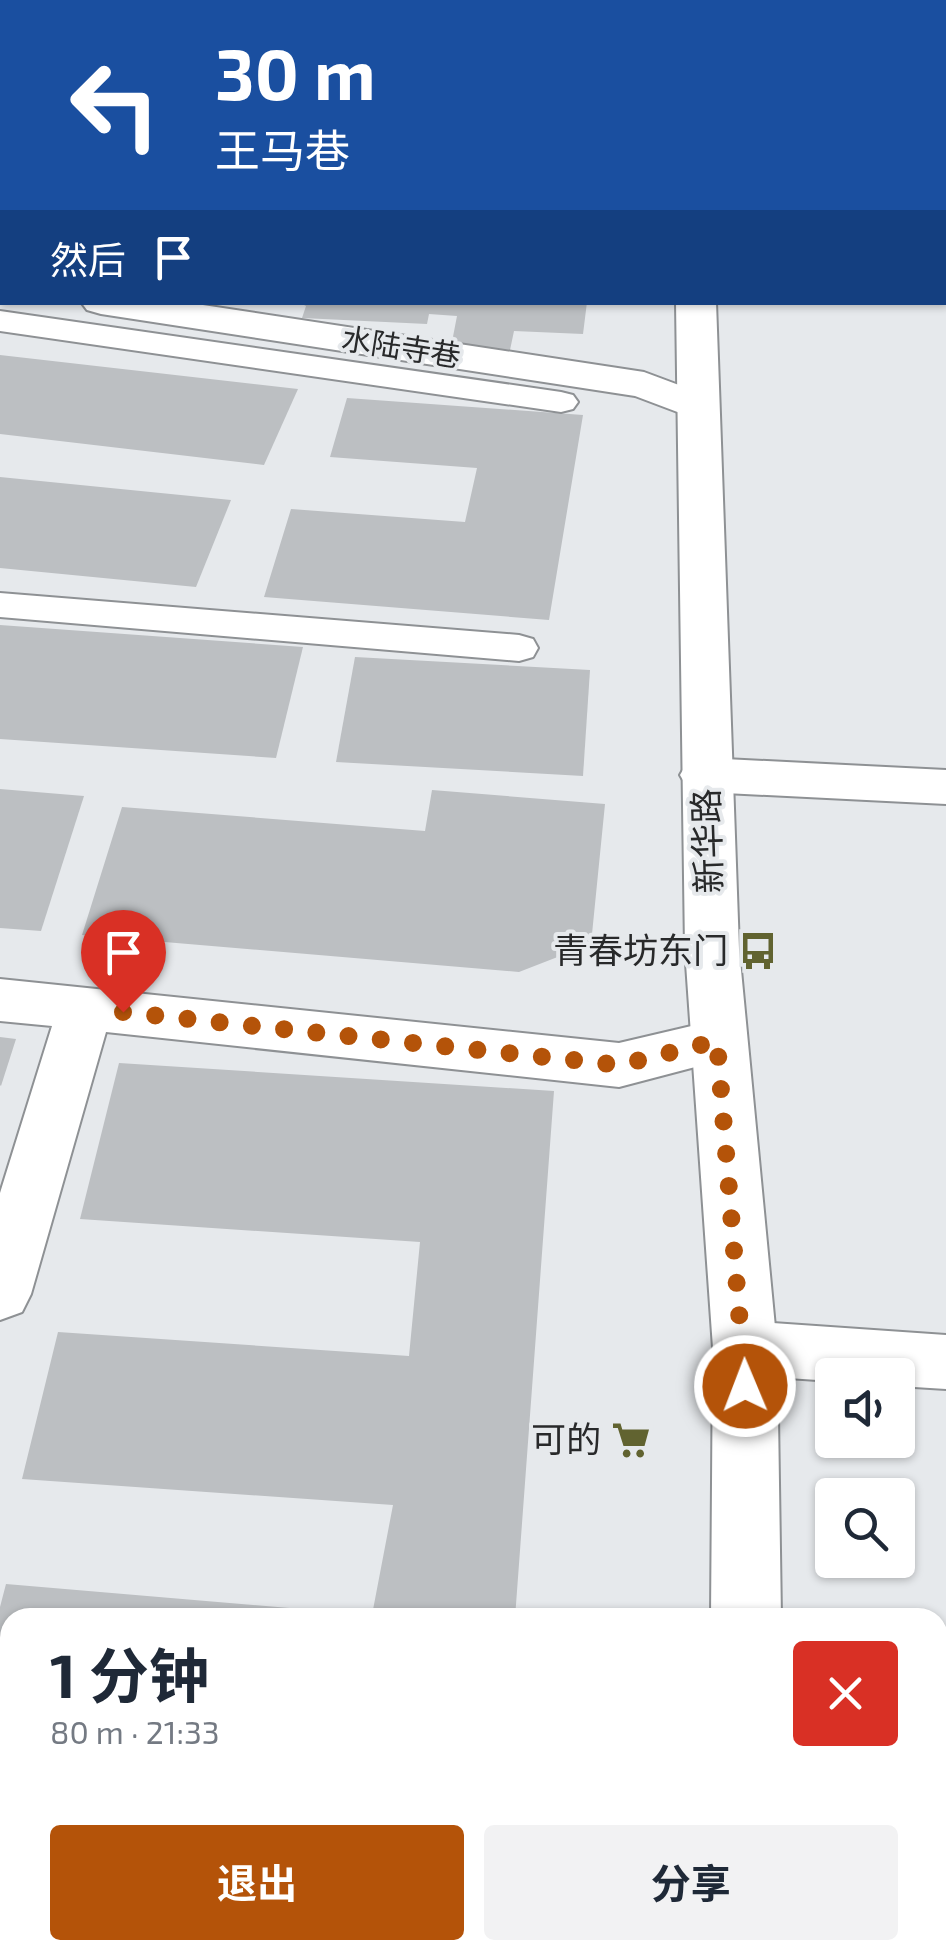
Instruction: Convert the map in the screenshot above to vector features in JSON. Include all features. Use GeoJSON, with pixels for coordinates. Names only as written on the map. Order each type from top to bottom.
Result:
{"type":"FeatureCollection","features":[{"type":"Feature","properties":{"kind":"street","name":"水陆寺巷"},"geometry":{"type":"LineString","coordinates":[[121,305],[644,384],[696,406]]}},
{"type":"Feature","properties":{"kind":"street","name":"新华路"},"geometry":{"type":"LineString","coordinates":[[696,305],[705,775],[717,1041],[745,1348],[746,1608]]}},
{"type":"Feature","properties":{"kind":"street"},"geometry":{"type":"LineString","coordinates":[[705,775],[946,787]]}},
{"type":"Feature","properties":{"kind":"street"},"geometry":{"type":"LineString","coordinates":[[0,1000],[620,1065],[717,1041]]}},
{"type":"Feature","properties":{"kind":"street"},"geometry":{"type":"LineString","coordinates":[[0,1294],[85,1008]]}},
{"type":"Feature","properties":{"kind":"street"},"geometry":{"type":"LineString","coordinates":[[745,1348],[946,1362]]}},
{"type":"Feature","properties":{"kind":"lane"},"geometry":{"type":"LineString","coordinates":[[0,322],[561,402]]}},
{"type":"Feature","properties":{"kind":"lane"},"geometry":{"type":"LineString","coordinates":[[0,605],[519,648]]}},
{"type":"Feature","properties":{"kind":"building"},"geometry":{"type":"Polygon","coordinates":[[[587,305],[583,334],[514,331],[510,350],[451,347],[457,316],[429,314],[427,324],[302,318],[306,306],[587,305]]]}},
{"type":"Feature","properties":{"kind":"building"},"geometry":{"type":"Polygon","coordinates":[[[0,355],[298,389],[264,465],[0,434],[0,355]]]}},
{"type":"Feature","properties":{"kind":"building"},"geometry":{"type":"Polygon","coordinates":[[[347,398],[583,415],[549,620],[264,597],[291,509],[465,522],[477,468],[330,457],[347,398]]]}},
{"type":"Feature","properties":{"kind":"building"},"geometry":{"type":"Polygon","coordinates":[[[0,477],[231,500],[196,587],[0,568],[0,477]]]}},
{"type":"Feature","properties":{"kind":"building"},"geometry":{"type":"Polygon","coordinates":[[[0,625],[303,647],[276,758],[0,739],[0,625]]]}},
{"type":"Feature","properties":{"kind":"building"},"geometry":{"type":"Polygon","coordinates":[[[355,657],[590,670],[583,776],[336,762],[355,657]]]}},
{"type":"Feature","properties":{"kind":"building"},"geometry":{"type":"Polygon","coordinates":[[[0,789],[84,796],[41,931],[0,928],[0,789]]]}},
{"type":"Feature","properties":{"kind":"building"},"geometry":{"type":"Polygon","coordinates":[[[432,790],[605,804],[591,944],[519,972],[82,935],[122,807],[425,831],[432,790]]]}},
{"type":"Feature","properties":{"kind":"building"},"geometry":{"type":"Polygon","coordinates":[[[0,1037],[16,1039],[1,1086],[0,1085],[0,1037]]]}},
{"type":"Feature","properties":{"kind":"building"},"geometry":{"type":"Polygon","coordinates":[[[119,1063],[554,1091],[516,1608],[373,1608],[393,1505],[22,1479],[58,1332],[409,1356],[420,1242],[80,1219],[119,1063]]]}},
{"type":"Feature","properties":{"kind":"building"},"geometry":{"type":"Polygon","coordinates":[[[6,1584],[289,1608],[0,1608],[6,1584]]]}},
{"type":"Feature","properties":{"kind":"place","name":"青春坊东门"},"geometry":{"type":"Point","coordinates":[758,951]}},
{"type":"Feature","properties":{"kind":"place","name":"可的"},"geometry":{"type":"Point","coordinates":[631,1440]}},
{"type":"Feature","properties":{"kind":"route"},"geometry":{"type":"LineString","coordinates":[[123,1012],[620,1065],[717,1041],[745,1348],[745,1386]]}}]}
